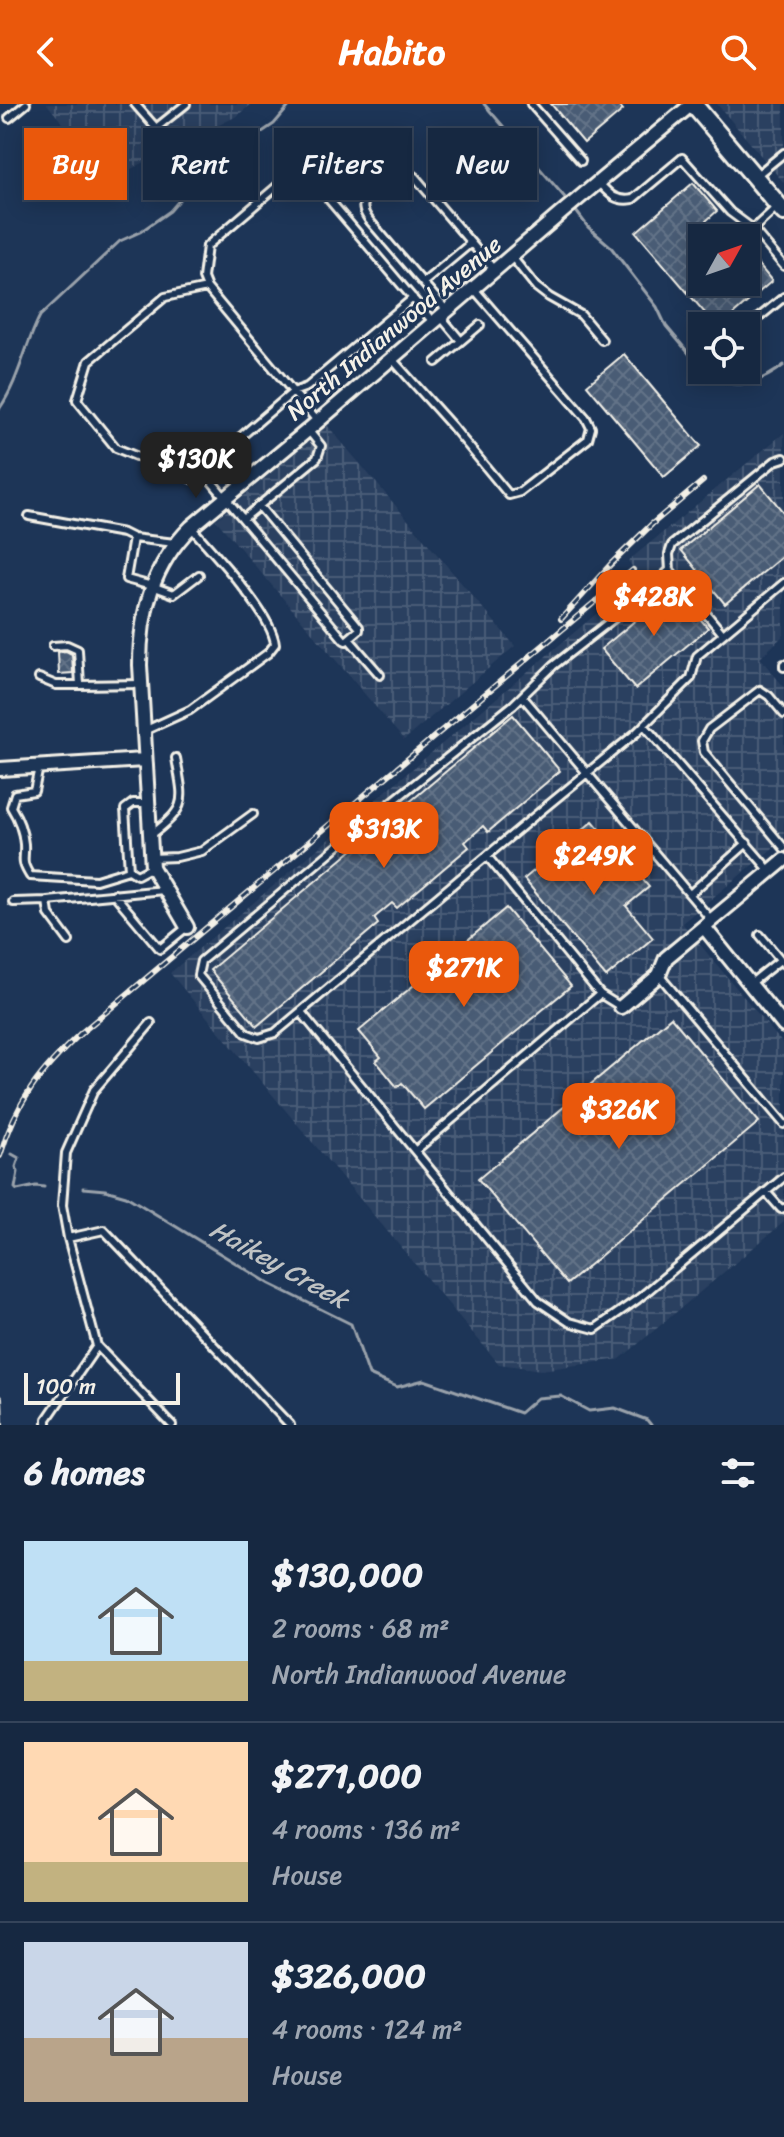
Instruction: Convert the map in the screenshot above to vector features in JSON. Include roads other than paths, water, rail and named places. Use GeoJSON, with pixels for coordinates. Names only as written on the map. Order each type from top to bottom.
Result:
{"type":"FeatureCollection","features":[{"type":"Feature","properties":{"kind":"main road"},"geometry":{"type":"LineString","coordinates":[[693,104],[781,209]]}},
{"type":"Feature","properties":{"kind":"street","name":"North Indianwood Avenue"},"geometry":{"type":"LineString","coordinates":[[187,927],[151,862],[141,684],[140,639],[144,612],[152,586],[175,543],[693,104]]}},
{"type":"Feature","properties":{"kind":"street"},"geometry":{"type":"LineString","coordinates":[[0,769],[144,760]]}},
{"type":"Feature","properties":{"kind":"street"},"geometry":{"type":"LineString","coordinates":[[621,1007],[659,975],[666,958],[784,860]]}},
{"type":"Feature","properties":{"kind":"street"},"geometry":{"type":"LineString","coordinates":[[708,924],[784,1026]]}},
{"type":"Feature","properties":{"kind":"lane"},"geometry":{"type":"LineString","coordinates":[[9,118],[26,104]]}},
{"type":"Feature","properties":{"kind":"lane"},"geometry":{"type":"LineString","coordinates":[[135,104],[156,128],[186,104]]}},
{"type":"Feature","properties":{"kind":"lane"},"geometry":{"type":"LineString","coordinates":[[531,104],[581,161]]}},
{"type":"Feature","properties":{"kind":"lane"},"geometry":{"type":"LineString","coordinates":[[755,177],[784,153]]}},
{"type":"Feature","properties":{"kind":"lane"},"geometry":{"type":"LineString","coordinates":[[599,183],[612,197],[622,201],[633,199],[682,158],[730,212],[746,224]]}},
{"type":"Feature","properties":{"kind":"lane"},"geometry":{"type":"LineString","coordinates":[[461,341],[441,317],[423,283],[369,220],[363,203],[394,175],[402,172],[410,174],[495,271]]}},
{"type":"Feature","properties":{"kind":"lane"},"geometry":{"type":"LineString","coordinates":[[243,519],[317,458],[321,446],[293,392],[207,288],[203,278],[207,246],[282,182],[320,189],[413,298],[441,317]]}},
{"type":"Feature","properties":{"kind":"lane"},"geometry":{"type":"LineString","coordinates":[[760,224],[781,209]]}},
{"type":"Feature","properties":{"kind":"lane"},"geometry":{"type":"LineString","coordinates":[[760,237],[784,266]]}},
{"type":"Feature","properties":{"kind":"lane"},"geometry":{"type":"LineString","coordinates":[[423,283],[471,243]]}},
{"type":"Feature","properties":{"kind":"lane"},"geometry":{"type":"LineString","coordinates":[[512,257],[536,287],[581,315],[602,340]]}},
{"type":"Feature","properties":{"kind":"lane"},"geometry":{"type":"LineString","coordinates":[[207,288],[165,297],[89,361],[77,400],[116,448],[192,479],[293,392],[307,387],[413,298]]}},
{"type":"Feature","properties":{"kind":"lane"},"geometry":{"type":"LineString","coordinates":[[392,359],[509,495],[520,492],[588,439],[591,428],[586,418],[474,289]]}},
{"type":"Feature","properties":{"kind":"lane"},"geometry":{"type":"LineString","coordinates":[[760,317],[784,297]]}},
{"type":"Feature","properties":{"kind":"lane"},"geometry":{"type":"LineString","coordinates":[[436,362],[480,325]]}},
{"type":"Feature","properties":{"kind":"lane"},"geometry":{"type":"LineString","coordinates":[[723,634],[670,570],[672,545],[775,461],[784,458]]}},
{"type":"Feature","properties":{"kind":"lane"},"geometry":{"type":"LineString","coordinates":[[202,470],[344,640],[349,639],[359,627],[259,506]]}},
{"type":"Feature","properties":{"kind":"lane"},"geometry":{"type":"LineString","coordinates":[[29,516],[123,533],[133,538],[175,543]]}},
{"type":"Feature","properties":{"kind":"lane"},"geometry":{"type":"LineString","coordinates":[[144,731],[190,710],[268,653],[275,644],[274,635],[262,612],[191,527]]}},
{"type":"Feature","properties":{"kind":"lane"},"geometry":{"type":"LineString","coordinates":[[133,538],[126,579],[174,594],[199,575]]}},
{"type":"Feature","properties":{"kind":"lane"},"geometry":{"type":"LineString","coordinates":[[294,581],[310,569]]}},
{"type":"Feature","properties":{"kind":"lane"},"geometry":{"type":"LineString","coordinates":[[670,570],[201,961],[198,975],[246,1033],[259,1038],[275,1033],[301,1012],[644,725],[691,678],[697,656],[784,583]]}},
{"type":"Feature","properties":{"kind":"lane"},"geometry":{"type":"LineString","coordinates":[[349,639],[380,675]]}},
{"type":"Feature","properties":{"kind":"lane"},"geometry":{"type":"LineString","coordinates":[[53,646],[67,645],[78,650],[80,685]]}},
{"type":"Feature","properties":{"kind":"lane"},"geometry":{"type":"LineString","coordinates":[[39,678],[56,685],[141,684]]}},
{"type":"Feature","properties":{"kind":"lane"},"geometry":{"type":"LineString","coordinates":[[784,714],[760,690],[709,729],[702,741],[704,752],[784,848]]}},
{"type":"Feature","properties":{"kind":"lane"},"geometry":{"type":"LineString","coordinates":[[522,696],[690,894],[708,924]]}},
{"type":"Feature","properties":{"kind":"lane"},"geometry":{"type":"LineString","coordinates":[[644,725],[770,872]]}},
{"type":"Feature","properties":{"kind":"lane"},"geometry":{"type":"LineString","coordinates":[[149,837],[174,817],[181,806],[183,795],[176,758]]}},
{"type":"Feature","properties":{"kind":"lane"},"geometry":{"type":"LineString","coordinates":[[39,767],[34,791],[15,794],[11,807],[18,819],[24,843],[23,865],[30,876],[96,880],[129,870],[137,875],[151,862],[202,851],[253,814]]}},
{"type":"Feature","properties":{"kind":"lane"},"geometry":{"type":"LineString","coordinates":[[129,870],[125,809],[133,803],[147,803]]}},
{"type":"Feature","properties":{"kind":"lane"},"geometry":{"type":"LineString","coordinates":[[690,894],[747,843]]}},
{"type":"Feature","properties":{"kind":"lane"},"geometry":{"type":"LineString","coordinates":[[487,856],[600,994],[621,1007]]}},
{"type":"Feature","properties":{"kind":"lane"},"geometry":{"type":"LineString","coordinates":[[13,902],[165,889]]}},
{"type":"Feature","properties":{"kind":"lane"},"geometry":{"type":"LineString","coordinates":[[114,894],[160,949],[187,927]]}},
{"type":"Feature","properties":{"kind":"lane"},"geometry":{"type":"LineString","coordinates":[[47,901],[49,914],[69,941]]}},
{"type":"Feature","properties":{"kind":"lane"},"geometry":{"type":"LineString","coordinates":[[750,984],[782,962],[760,935]]}},
{"type":"Feature","properties":{"kind":"lane"},"geometry":{"type":"LineString","coordinates":[[659,975],[784,1124]]}},
{"type":"Feature","properties":{"kind":"lane"},"geometry":{"type":"LineString","coordinates":[[415,1151],[600,994]]}},
{"type":"Feature","properties":{"kind":"lane"},"geometry":{"type":"LineString","coordinates":[[301,1012],[538,1301],[569,1322],[595,1329],[638,1299],[784,1177]]}},
{"type":"Feature","properties":{"kind":"lane"},"geometry":{"type":"LineString","coordinates":[[151,1023],[94,1090],[66,1153],[62,1205],[97,1346],[172,1425]]}},
{"type":"Feature","properties":{"kind":"lane"},"geometry":{"type":"LineString","coordinates":[[766,1192],[781,1209],[784,1208]]}},
{"type":"Feature","properties":{"kind":"lane"},"geometry":{"type":"LineString","coordinates":[[68,1238],[104,1230],[290,1425]]}},
{"type":"Feature","properties":{"kind":"lane"},"geometry":{"type":"LineString","coordinates":[[47,1425],[47,1419],[97,1346]]}},
{"type":"Feature","properties":{"kind":"waterway","name":"Haikey Creek"},"geometry":{"type":"LineString","coordinates":[[0,408],[40,316],[120,241],[140,232],[170,211],[195,182],[274,124],[291,104]]}},
{"type":"Feature","properties":{"kind":"waterway","name":"Haikey Creek"},"geometry":{"type":"LineString","coordinates":[[484,104],[568,201]]}},
{"type":"Feature","properties":{"kind":"waterway","name":"Haikey Creek"},"geometry":{"type":"LineString","coordinates":[[573,207],[588,227],[610,246],[688,352]]}},
{"type":"Feature","properties":{"kind":"waterway","name":"Haikey Creek"},"geometry":{"type":"LineString","coordinates":[[760,379],[784,365]]}},
{"type":"Feature","properties":{"kind":"waterway","name":"Haikey Creek"},"geometry":{"type":"LineString","coordinates":[[12,1154],[19,1158],[15,1188],[44,1187]]}},
{"type":"Feature","properties":{"kind":"waterway","name":"Haikey Creek"},"geometry":{"type":"LineString","coordinates":[[83,1188],[126,1196],[270,1284],[351,1324],[369,1375],[397,1387],[424,1380],[520,1413],[537,1398],[561,1396],[589,1411],[615,1408],[647,1420],[651,1425]]}},
{"type":"Feature","properties":{"kind":"railway"},"geometry":{"type":"LineString","coordinates":[[561,619],[652,524],[703,481]]}},
{"type":"Feature","properties":{"kind":"railway"},"geometry":{"type":"LineString","coordinates":[[0,1156],[14,1119],[31,1088],[81,1033],[633,570]]}},
{"type":"Feature","properties":{"kind":"railway"},"geometry":{"type":"LineString","coordinates":[[0,1398],[1,1425]]}}]}
